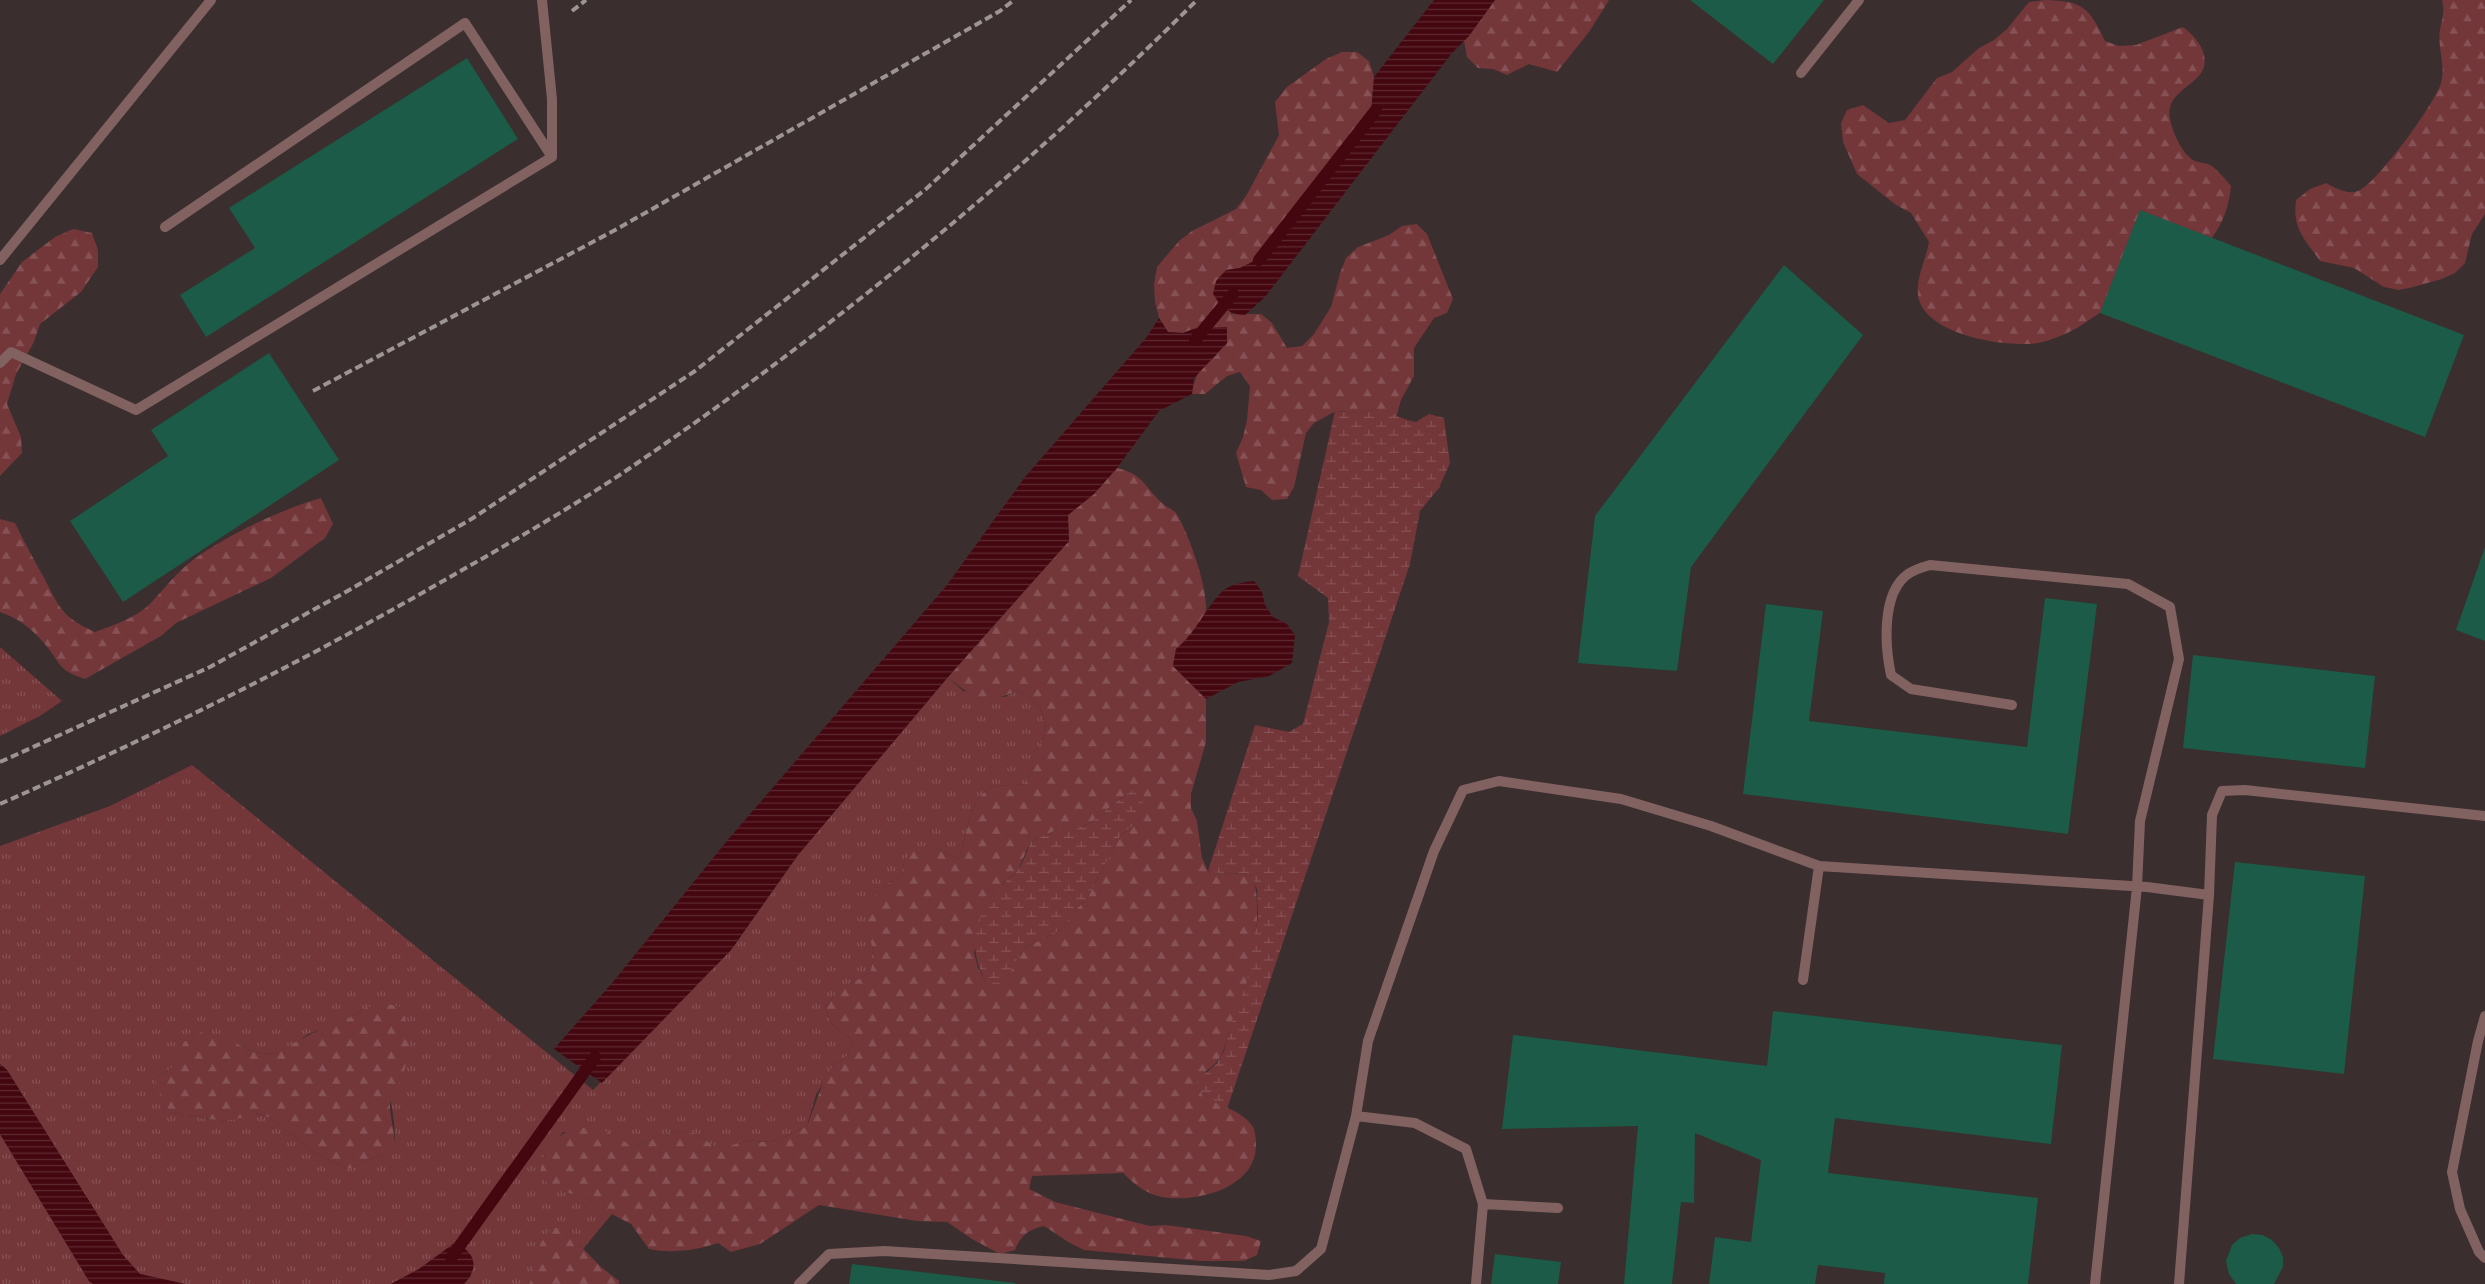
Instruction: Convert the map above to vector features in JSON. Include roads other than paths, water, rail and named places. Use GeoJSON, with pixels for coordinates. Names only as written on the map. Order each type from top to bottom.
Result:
{"type":"FeatureCollection","features":[{"type":"Feature","properties":{"kind":"street"},"geometry":{"type":"LineString","coordinates":[[0,260],[212,0]]}},
{"type":"Feature","properties":{"kind":"street"},"geometry":{"type":"LineString","coordinates":[[542,0],[552,99],[552,157]]}},
{"type":"Feature","properties":{"kind":"street"},"geometry":{"type":"LineString","coordinates":[[1801,73],[1859,0]]}},
{"type":"Feature","properties":{"kind":"street"},"geometry":{"type":"LineString","coordinates":[[166,226],[465,23],[552,157]]}},
{"type":"Feature","properties":{"kind":"street"},"geometry":{"type":"LineString","coordinates":[[0,363],[11,352],[136,410],[552,157]]}},
{"type":"Feature","properties":{"kind":"street"},"geometry":{"type":"LineString","coordinates":[[2012,705],[1911,689],[1892,675],[1886,652],[1890,596],[1908,574],[1930,565],[2128,584],[2170,607],[2179,659],[2140,821],[2137,887],[2095,1284]]}},
{"type":"Feature","properties":{"kind":"street"},"geometry":{"type":"LineString","coordinates":[[799,1284],[829,1254],[884,1251],[1269,1275],[1296,1271],[1321,1249],[1356,1116],[1368,1041],[1434,852],[1463,790],[1499,781],[1621,799],[1711,826],[1819,866],[2137,887],[2209,895]]}},
{"type":"Feature","properties":{"kind":"street"},"geometry":{"type":"LineString","coordinates":[[2179,1284],[2209,895],[2212,815],[2222,792],[2245,790],[2485,816]]}},
{"type":"Feature","properties":{"kind":"street"},"geometry":{"type":"LineString","coordinates":[[1803,980],[1819,866]]}},
{"type":"Feature","properties":{"kind":"street"},"geometry":{"type":"LineString","coordinates":[[2485,1016],[2452,1172],[2460,1209],[2479,1252],[2485,1258]]}},
{"type":"Feature","properties":{"kind":"street"},"geometry":{"type":"LineString","coordinates":[[1356,1116],[1414,1123],[1466,1149],[1483,1204],[1476,1284]]}},
{"type":"Feature","properties":{"kind":"street"},"geometry":{"type":"LineString","coordinates":[[1483,1204],[1558,1208]]}},
{"type":"Feature","properties":{"kind":"waterway"},"geometry":{"type":"LineString","coordinates":[[1259,260],[1376,110]]}},
{"type":"Feature","properties":{"kind":"waterway"},"geometry":{"type":"LineString","coordinates":[[1195,340],[1233,294]]}},
{"type":"Feature","properties":{"kind":"waterway"},"geometry":{"type":"LineString","coordinates":[[451,1258],[595,1057]]}},
{"type":"Feature","properties":{"kind":"railway"},"geometry":{"type":"LineString","coordinates":[[572,11],[586,0]]}},
{"type":"Feature","properties":{"kind":"railway"},"geometry":{"type":"LineString","coordinates":[[313,391],[617,229],[1000,11],[1014,0]]}},
{"type":"Feature","properties":{"kind":"railway"},"geometry":{"type":"LineString","coordinates":[[0,762],[210,667],[351,589],[473,518],[695,371],[926,189],[1131,0]]}},
{"type":"Feature","properties":{"kind":"railway"},"geometry":{"type":"LineString","coordinates":[[0,804],[166,727],[329,644],[510,543],[630,468],[780,361],[924,247],[1064,127],[1197,0]]}}]}
